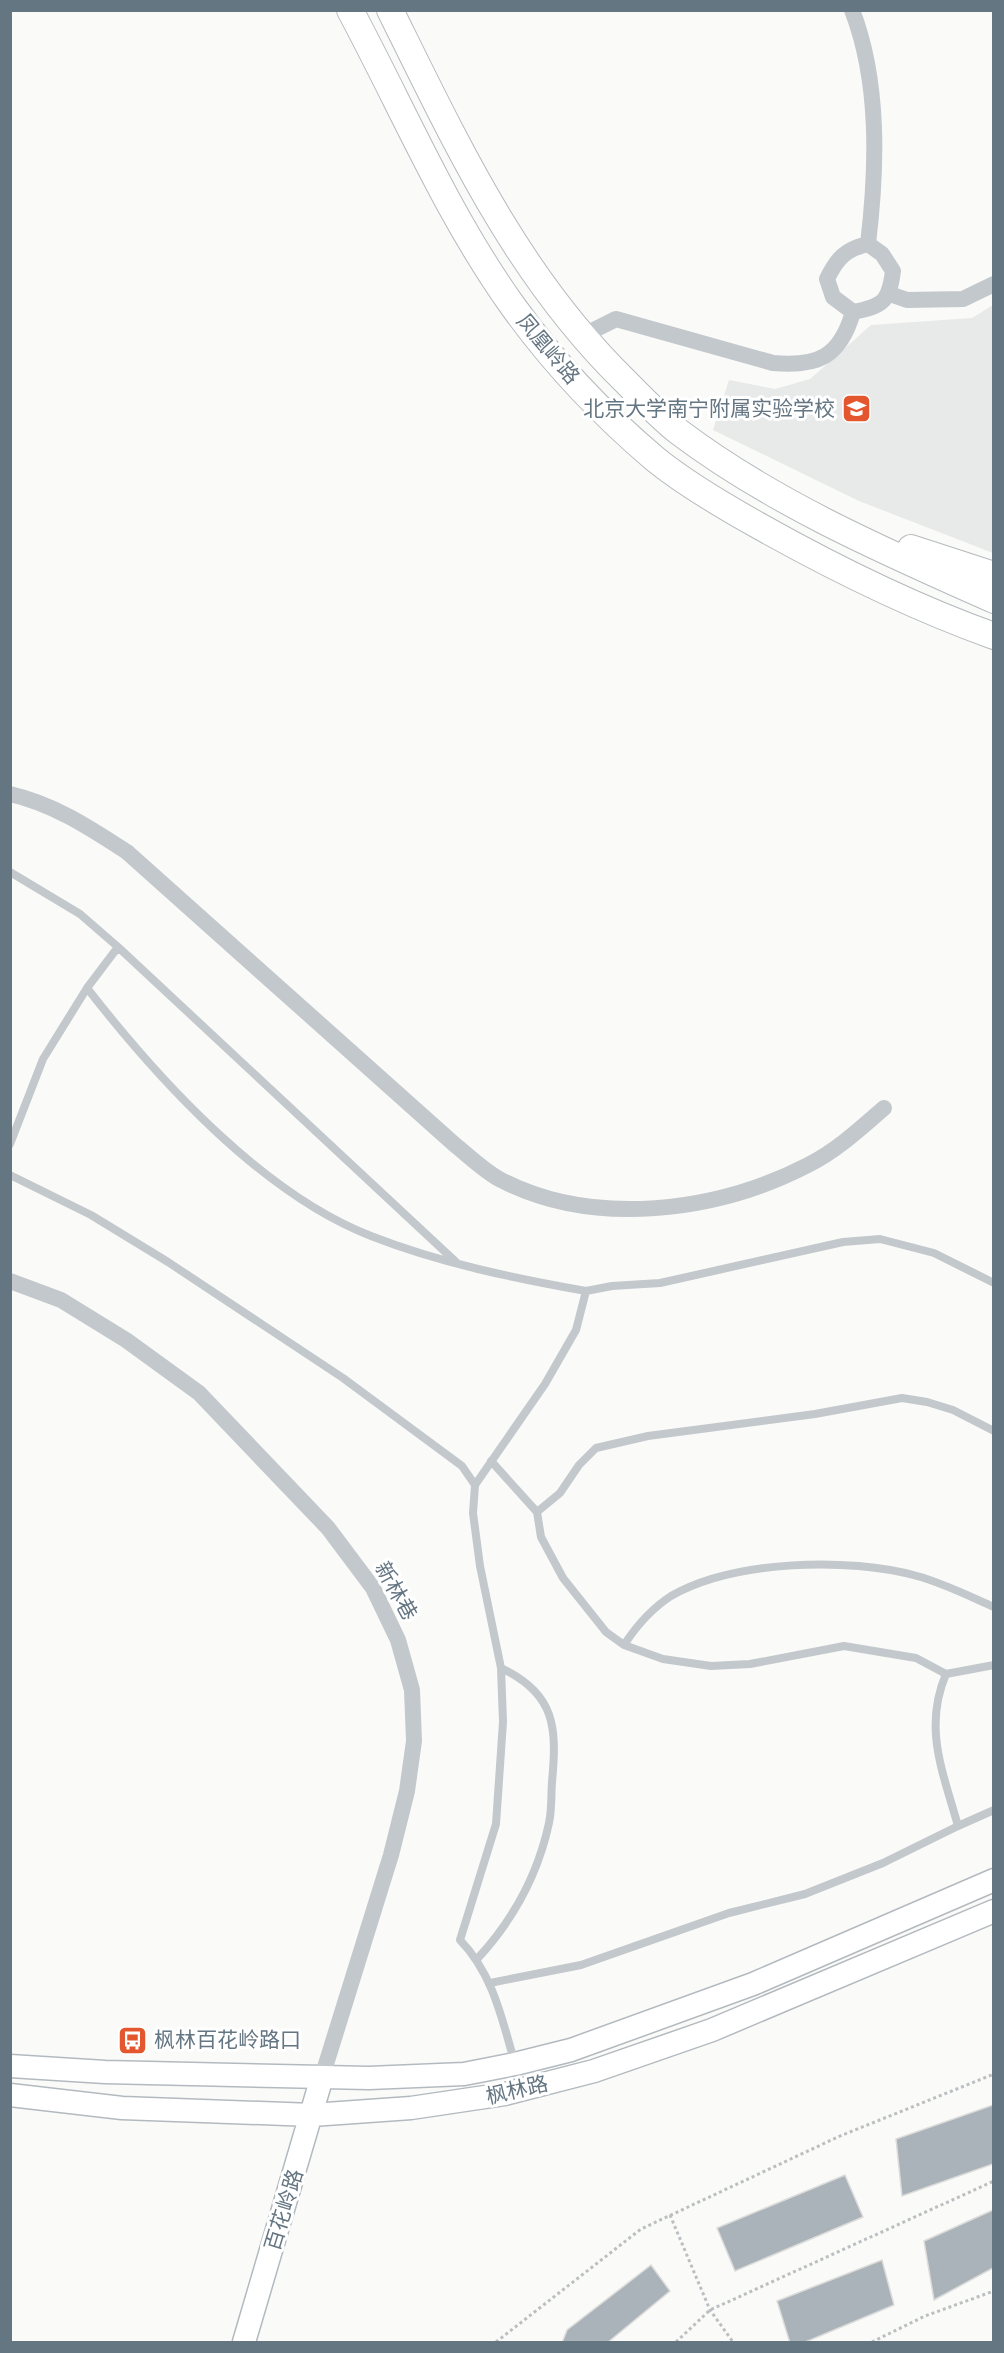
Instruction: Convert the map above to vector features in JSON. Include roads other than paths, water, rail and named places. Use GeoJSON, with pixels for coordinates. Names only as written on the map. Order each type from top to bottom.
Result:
{"type":"FeatureCollection","features":[{"type":"Feature","properties":{"kind":"main road","name":"凤凰岭路"},"geometry":{"type":"LineString","coordinates":[[350,10],[454,211],[483,261],[513,306],[582,390],[656,459],[731,510],[828,563],[930,612],[993,636]]}},
{"type":"Feature","properties":{"kind":"main road","name":"凤凰岭路"},"geometry":{"type":"LineString","coordinates":[[390,10],[490,206],[539,282],[582,336],[677,430],[737,471],[836,525],[993,600]]}},
{"type":"Feature","properties":{"kind":"main road"},"geometry":{"type":"LineString","coordinates":[[836,525],[993,575]]}},
{"type":"Feature","properties":{"kind":"main road"},"geometry":{"type":"LineString","coordinates":[[930,612],[993,648]]}},
{"type":"Feature","properties":{"kind":"main road","name":"枫林路"},"geometry":{"type":"LineString","coordinates":[[10,2066],[105,2072],[322,2077],[442,2075],[515,2064],[571,2050],[753,1984],[993,1880]]}},
{"type":"Feature","properties":{"kind":"main road","name":"枫林路"},"geometry":{"type":"LineString","coordinates":[[10,2095],[122,2108],[312,2115],[456,2103],[505,2094],[594,2071],[712,2030],[993,1911]]}},
{"type":"Feature","properties":{"kind":"main road","name":"百花岭路"},"geometry":{"type":"LineString","coordinates":[[244,2343],[322,2077]]}},
{"type":"Feature","properties":{"kind":"street"},"geometry":{"type":"LineString","coordinates":[[852,10],[865,60],[874,126],[876,184],[868,244]]}},
{"type":"Feature","properties":{"kind":"street"},"geometry":{"type":"LineString","coordinates":[[868,244],[882,254],[893,271],[890,294],[876,308],[854,312],[833,297],[828,279],[836,260],[851,248],[868,244]]}},
{"type":"Feature","properties":{"kind":"street"},"geometry":{"type":"LineString","coordinates":[[890,294],[907,300],[963,299],[993,285]]}},
{"type":"Feature","properties":{"kind":"street"},"geometry":{"type":"LineString","coordinates":[[582,336],[616,319],[773,363],[798,365],[820,360],[838,345],[848,329],[854,312]]}},
{"type":"Feature","properties":{"kind":"street"},"geometry":{"type":"LineString","coordinates":[[10,794],[29,798],[77,819],[127,852],[454,1144],[500,1179],[554,1200],[600,1207],[658,1209],[713,1199],[768,1183],[809,1165],[848,1140],[884,1108]]}},
{"type":"Feature","properties":{"kind":"street","name":"新林巷"},"geometry":{"type":"LineString","coordinates":[[10,1281],[61,1300],[126,1340],[199,1393],[328,1528],[373,1588],[398,1640],[412,1690],[414,1741],[407,1791],[391,1855],[322,2077]]}},
{"type":"Feature","properties":{"kind":"lane"},"geometry":{"type":"LineString","coordinates":[[10,872],[80,914],[118,947],[459,1265]]}},
{"type":"Feature","properties":{"kind":"lane"},"geometry":{"type":"LineString","coordinates":[[10,1144],[43,1059],[87,988],[118,947]]}},
{"type":"Feature","properties":{"kind":"lane"},"geometry":{"type":"LineString","coordinates":[[87,988],[160,1077],[263,1173],[312,1206],[369,1236],[459,1265],[507,1277],[586,1291],[612,1286],[660,1283],[843,1242],[880,1239],[934,1253],[993,1282]]}},
{"type":"Feature","properties":{"kind":"lane"},"geometry":{"type":"LineString","coordinates":[[10,1175],[110,1227],[343,1378],[462,1466],[475,1485]]}},
{"type":"Feature","properties":{"kind":"lane"},"geometry":{"type":"LineString","coordinates":[[515,2064],[490,1983],[478,1958],[460,1940],[496,1824],[503,1722],[501,1668],[480,1566],[473,1513],[475,1485],[545,1384],[576,1330],[586,1291]]}},
{"type":"Feature","properties":{"kind":"lane"},"geometry":{"type":"LineString","coordinates":[[537,1512],[560,1493],[579,1465],[596,1448],[648,1436],[814,1414],[902,1398],[927,1402],[953,1410],[993,1431]]}},
{"type":"Feature","properties":{"kind":"lane"},"geometry":{"type":"LineString","coordinates":[[491,1461],[537,1512],[541,1537],[563,1578],[606,1632],[624,1645],[663,1659],[711,1666],[750,1664],[844,1646],[916,1658],[946,1674],[993,1665]]}},
{"type":"Feature","properties":{"kind":"lane"},"geometry":{"type":"LineString","coordinates":[[624,1645],[644,1617],[672,1596],[745,1570],[861,1565],[918,1576],[993,1607]]}},
{"type":"Feature","properties":{"kind":"lane"},"geometry":{"type":"LineString","coordinates":[[478,1958],[498,1937],[520,1902],[537,1862],[549,1821],[556,1745],[552,1720],[542,1699],[522,1678],[501,1668]]}},
{"type":"Feature","properties":{"kind":"lane"},"geometry":{"type":"LineString","coordinates":[[946,1674],[936,1698],[934,1732],[958,1826]]}},
{"type":"Feature","properties":{"kind":"lane"},"geometry":{"type":"LineString","coordinates":[[490,1983],[581,1965],[729,1912],[806,1894],[883,1863],[993,1810]]}},
{"type":"Feature","properties":{"kind":"place","name":"北京大学南宁附属实验学校"},"geometry":{"type":"Point","coordinates":[856,409]}},
{"type":"Feature","properties":{"kind":"place","name":"枫林百花岭路口"},"geometry":{"type":"Point","coordinates":[133,2040]}}]}
